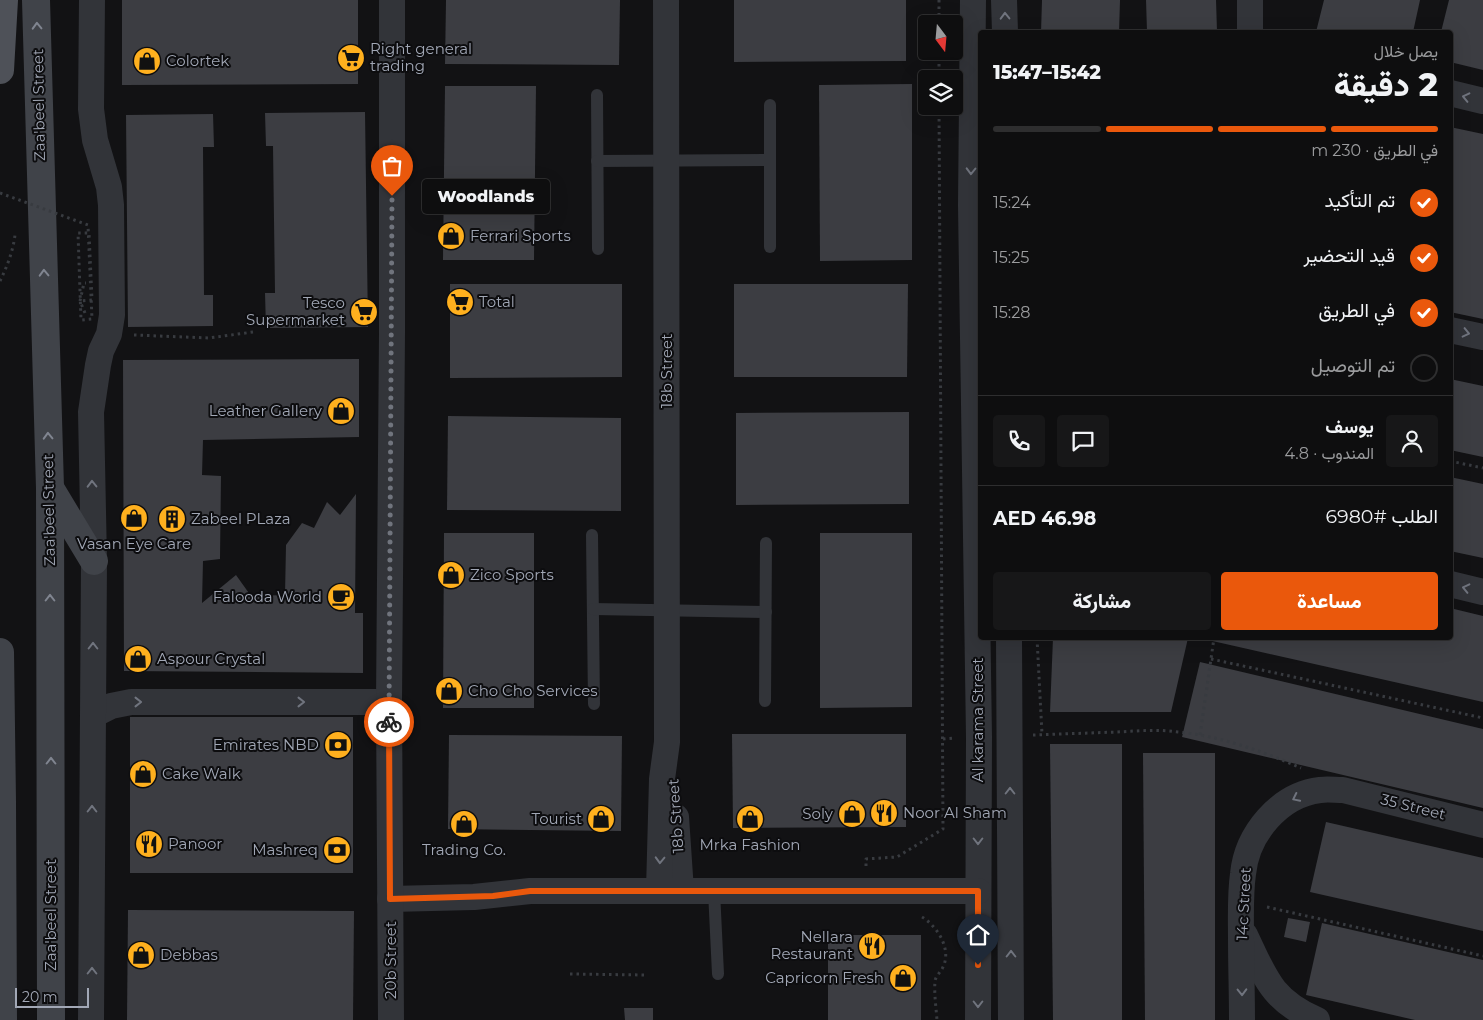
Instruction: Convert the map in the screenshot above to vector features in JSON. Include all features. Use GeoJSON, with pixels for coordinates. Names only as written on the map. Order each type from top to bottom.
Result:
{"type":"FeatureCollection","features":[{"type":"Feature","properties":{"kind":"main road"},"geometry":{"type":"LineString","coordinates":[[0,70],[4,0]]}},
{"type":"Feature","properties":{"kind":"main road","name":"Zaa'beel Street"},"geometry":{"type":"LineString","coordinates":[[36,0],[50,488],[51,1020]]}},
{"type":"Feature","properties":{"kind":"main road"},"geometry":{"type":"LineString","coordinates":[[50,488],[94,562]]}},
{"type":"Feature","properties":{"kind":"main road"},"geometry":{"type":"LineString","coordinates":[[0,652],[3,1020]]}},
{"type":"Feature","properties":{"kind":"street"},"geometry":{"type":"LineString","coordinates":[[92,0],[92,125],[109,187],[111,206],[112,315],[108,334],[101,351],[91,412],[94,562],[92,1020]]}},
{"type":"Feature","properties":{"kind":"street","name":"20b Street"},"geometry":{"type":"LineString","coordinates":[[391,1020],[389,702],[392,0]]}},
{"type":"Feature","properties":{"kind":"street","name":"18b Street"},"geometry":{"type":"LineString","coordinates":[[666,0],[667,742],[673,768],[670,890]]}},
{"type":"Feature","properties":{"kind":"street","name":"Al karama Street"},"geometry":{"type":"LineString","coordinates":[[973,0],[971,206],[979,737],[978,1020]]}},
{"type":"Feature","properties":{"kind":"street"},"geometry":{"type":"LineString","coordinates":[[1004,0],[1005,30]]}},
{"type":"Feature","properties":{"kind":"street"},"geometry":{"type":"LineString","coordinates":[[1453,94],[1483,101]]}},
{"type":"Feature","properties":{"kind":"street"},"geometry":{"type":"LineString","coordinates":[[1453,331],[1483,337]]}},
{"type":"Feature","properties":{"kind":"street"},"geometry":{"type":"LineString","coordinates":[[1453,585],[1483,592]]}},
{"type":"Feature","properties":{"kind":"street","name":"Al karama Street"},"geometry":{"type":"LineString","coordinates":[[1009,640],[1011,1020]]}},
{"type":"Feature","properties":{"kind":"street"},"geometry":{"type":"LineString","coordinates":[[93,715],[111,706],[131,702],[389,702]]}},
{"type":"Feature","properties":{"kind":"street","name":"14c Street"},"geometry":{"type":"LineString","coordinates":[[1242,1020],[1241,928],[1243,872],[1249,849],[1260,827],[1276,809],[1297,796],[1319,790],[1343,790]]}},
{"type":"Feature","properties":{"kind":"street","name":"35 Street"},"geometry":{"type":"LineString","coordinates":[[1343,790],[1483,825]]}},
{"type":"Feature","properties":{"kind":"street"},"geometry":{"type":"LineString","coordinates":[[390,890],[484,897],[530,891],[978,891]]}},
{"type":"Feature","properties":{"kind":"street"},"geometry":{"type":"LineString","coordinates":[[1241,928],[1271,986],[1291,1006],[1316,1020]]}},
{"type":"Feature","properties":{"kind":"lane"},"geometry":{"type":"LineString","coordinates":[[597,96],[598,249]]}},
{"type":"Feature","properties":{"kind":"lane"},"geometry":{"type":"LineString","coordinates":[[770,104],[770,247]]}},
{"type":"Feature","properties":{"kind":"lane"},"geometry":{"type":"LineString","coordinates":[[597,161],[770,160]]}},
{"type":"Feature","properties":{"kind":"lane"},"geometry":{"type":"LineString","coordinates":[[592,535],[594,704]]}},
{"type":"Feature","properties":{"kind":"lane"},"geometry":{"type":"LineString","coordinates":[[765,701],[766,543]]}},
{"type":"Feature","properties":{"kind":"lane"},"geometry":{"type":"LineString","coordinates":[[593,609],[766,612]]}},
{"type":"Feature","properties":{"kind":"lane"},"geometry":{"type":"LineString","coordinates":[[714,891],[718,974]]}},
{"type":"Feature","properties":{"kind":"path"},"geometry":{"type":"LineString","coordinates":[[939,0],[939,15]]}},
{"type":"Feature","properties":{"kind":"path"},"geometry":{"type":"LineString","coordinates":[[866,891],[866,859],[896,857],[943,829],[939,115]]}},
{"type":"Feature","properties":{"kind":"path"},"geometry":{"type":"LineString","coordinates":[[0,193],[88,225],[89,234],[89,244],[90,272],[91,291],[92,300],[92,319],[81,320],[80,301],[78,233],[89,233],[92,300],[80,301]]}},
{"type":"Feature","properties":{"kind":"path"},"geometry":{"type":"LineString","coordinates":[[18,208],[20,200]]}},
{"type":"Feature","properties":{"kind":"path"},"geometry":{"type":"LineString","coordinates":[[0,281],[14,244],[16,226]]}},
{"type":"Feature","properties":{"kind":"path"},"geometry":{"type":"LineString","coordinates":[[84,283],[80,301],[85,314]]}},
{"type":"Feature","properties":{"kind":"path"},"geometry":{"type":"LineString","coordinates":[[108,334],[209,338],[253,332]]}},
{"type":"Feature","properties":{"kind":"path"},"geometry":{"type":"LineString","coordinates":[[1453,462],[1483,468]]}},
{"type":"Feature","properties":{"kind":"path"},"geometry":{"type":"LineString","coordinates":[[1037,640],[1042,734]]}},
{"type":"Feature","properties":{"kind":"path"},"geometry":{"type":"LineString","coordinates":[[1200,734],[1214,640]]}},
{"type":"Feature","properties":{"kind":"path"},"geometry":{"type":"LineString","coordinates":[[1211,659],[1483,718]]}},
{"type":"Feature","properties":{"kind":"path"},"geometry":{"type":"LineString","coordinates":[[1010,736],[1176,731],[1200,734],[1232,742],[1270,754],[1307,770]]}},
{"type":"Feature","properties":{"kind":"path"},"geometry":{"type":"LineString","coordinates":[[943,739],[979,737]]}},
{"type":"Feature","properties":{"kind":"path"},"geometry":{"type":"LineString","coordinates":[[1242,901],[1483,956]]}},
{"type":"Feature","properties":{"kind":"path"},"geometry":{"type":"LineString","coordinates":[[918,914],[928,920],[936,929],[942,941],[945,954],[944,966],[935,978],[937,1020]]}},
{"type":"Feature","properties":{"kind":"path"},"geometry":{"type":"LineString","coordinates":[[570,974],[646,975]]}},
{"type":"Feature","properties":{"kind":"building"},"geometry":{"type":"Polygon","coordinates":[[[122,0],[358,0],[358,84],[122,85],[122,0]]]}},
{"type":"Feature","properties":{"kind":"building"},"geometry":{"type":"Polygon","coordinates":[[[446,0],[620,0],[619,65],[445,64],[446,0]]]}},
{"type":"Feature","properties":{"kind":"building"},"geometry":{"type":"Polygon","coordinates":[[[734,0],[906,0],[906,61],[734,62],[734,0]]]}},
{"type":"Feature","properties":{"kind":"building"},"geometry":{"type":"Polygon","coordinates":[[[1042,0],[1120,0],[1119,30],[1041,30],[1042,0]]]}},
{"type":"Feature","properties":{"kind":"building"},"geometry":{"type":"Polygon","coordinates":[[[1146,0],[1216,0],[1217,30],[1147,30],[1146,0]]]}},
{"type":"Feature","properties":{"kind":"building"},"geometry":{"type":"Polygon","coordinates":[[[1324,0],[1420,0],[1413,30],[1316,30],[1324,0]]]}},
{"type":"Feature","properties":{"kind":"building"},"geometry":{"type":"Polygon","coordinates":[[[1449,0],[1483,0],[1483,70],[1453,63],[1453,30],[1442,30],[1449,0]]]}},
{"type":"Feature","properties":{"kind":"building"},"geometry":{"type":"Polygon","coordinates":[[[912,84],[912,260],[820,261],[819,85],[912,84]]]}},
{"type":"Feature","properties":{"kind":"building"},"geometry":{"type":"Polygon","coordinates":[[[445,86],[536,86],[534,260],[443,260],[445,86]]]}},
{"type":"Feature","properties":{"kind":"building"},"geometry":{"type":"Polygon","coordinates":[[[365,112],[368,327],[266,328],[265,293],[275,293],[273,146],[266,146],[265,113],[365,112]]]}},
{"type":"Feature","properties":{"kind":"building"},"geometry":{"type":"Polygon","coordinates":[[[213,114],[214,147],[203,147],[204,295],[213,295],[213,326],[128,327],[126,115],[213,114]]]}},
{"type":"Feature","properties":{"kind":"building"},"geometry":{"type":"Polygon","coordinates":[[[1453,128],[1483,134],[1483,319],[1453,313],[1453,128]]]}},
{"type":"Feature","properties":{"kind":"building"},"geometry":{"type":"Polygon","coordinates":[[[450,284],[622,284],[622,377],[450,378],[450,284]]]}},
{"type":"Feature","properties":{"kind":"building"},"geometry":{"type":"Polygon","coordinates":[[[734,284],[908,284],[907,377],[734,377],[734,284]]]}},
{"type":"Feature","properties":{"kind":"building","name":"Zabeel PLaza"},"geometry":{"type":"Polygon","coordinates":[[[359,359],[359,437],[203,440],[202,475],[221,476],[220,559],[203,561],[202,603],[236,575],[251,596],[285,595],[286,545],[302,523],[314,528],[327,502],[340,515],[356,494],[355,613],[363,613],[363,673],[124,671],[123,360],[359,359]]]}},
{"type":"Feature","properties":{"kind":"building"},"geometry":{"type":"Polygon","coordinates":[[[1453,380],[1483,386],[1483,457],[1453,451],[1453,380]]]}},
{"type":"Feature","properties":{"kind":"building"},"geometry":{"type":"Polygon","coordinates":[[[909,412],[909,504],[736,505],[736,413],[909,412]]]}},
{"type":"Feature","properties":{"kind":"building"},"geometry":{"type":"Polygon","coordinates":[[[448,416],[621,418],[621,511],[447,510],[448,416]]]}},
{"type":"Feature","properties":{"kind":"building"},"geometry":{"type":"Polygon","coordinates":[[[1453,478],[1483,484],[1483,558],[1453,552],[1453,478]]]}},
{"type":"Feature","properties":{"kind":"building"},"geometry":{"type":"Polygon","coordinates":[[[444,533],[534,533],[534,708],[443,708],[444,533]]]}},
{"type":"Feature","properties":{"kind":"building"},"geometry":{"type":"Polygon","coordinates":[[[820,533],[912,533],[912,707],[820,708],[820,533]]]}},
{"type":"Feature","properties":{"kind":"building"},"geometry":{"type":"Polygon","coordinates":[[[1453,609],[1483,616],[1483,702],[1208,640],[1453,640],[1453,609]]]}},
{"type":"Feature","properties":{"kind":"building"},"geometry":{"type":"Polygon","coordinates":[[[1053,640],[1188,640],[1171,712],[1050,712],[1053,640]]]}},
{"type":"Feature","properties":{"kind":"building"},"geometry":{"type":"Polygon","coordinates":[[[1200,662],[1483,729],[1483,808],[1182,737],[1200,662]]]}},
{"type":"Feature","properties":{"kind":"building"},"geometry":{"type":"Polygon","coordinates":[[[130,717],[353,717],[353,873],[130,873],[130,717]]]}},
{"type":"Feature","properties":{"kind":"building"},"geometry":{"type":"Polygon","coordinates":[[[732,734],[906,734],[906,827],[733,828],[732,734]]]}},
{"type":"Feature","properties":{"kind":"building"},"geometry":{"type":"Polygon","coordinates":[[[449,735],[622,736],[621,831],[448,829],[449,735]]]}},
{"type":"Feature","properties":{"kind":"building"},"geometry":{"type":"Polygon","coordinates":[[[1050,744],[1122,744],[1122,1020],[1053,1020],[1050,744]]]}},
{"type":"Feature","properties":{"kind":"building"},"geometry":{"type":"Polygon","coordinates":[[[1143,753],[1215,753],[1215,1020],[1145,1020],[1143,753]]]}},
{"type":"Feature","properties":{"kind":"building"},"geometry":{"type":"Polygon","coordinates":[[[1326,822],[1483,858],[1483,931],[1310,892],[1326,822]]]}},
{"type":"Feature","properties":{"kind":"building"},"geometry":{"type":"Polygon","coordinates":[[[128,910],[354,911],[353,1020],[127,1020],[128,910]]]}},
{"type":"Feature","properties":{"kind":"building"},"geometry":{"type":"Polygon","coordinates":[[[1288,918],[1310,922],[1306,942],[1284,937],[1288,918]]]}},
{"type":"Feature","properties":{"kind":"building"},"geometry":{"type":"Polygon","coordinates":[[[1322,923],[1483,960],[1483,1020],[1415,1020],[1306,995],[1322,923]]]}},
{"type":"Feature","properties":{"kind":"building"},"geometry":{"type":"Polygon","coordinates":[[[828,935],[921,935],[921,1020],[828,1020],[828,935]]]}},
{"type":"Feature","properties":{"kind":"building"},"geometry":{"type":"Polygon","coordinates":[[[624,1008],[653,1008],[653,1020],[625,1020],[624,1008]]]}},
{"type":"Feature","properties":{"kind":"way so far"},"geometry":{"type":"LineString","coordinates":[[389,722],[392,196]]}},
{"type":"Feature","properties":{"kind":"place","name":"Right general trading"},"geometry":{"type":"Point","coordinates":[351,58]}},
{"type":"Feature","properties":{"kind":"place","name":"Colortek"},"geometry":{"type":"Point","coordinates":[147,61]}},
{"type":"Feature","properties":{"kind":"place","name":"Woodlands"},"geometry":{"type":"Point","coordinates":[392,196]}},
{"type":"Feature","properties":{"kind":"place","name":"Ferrari Sports"},"geometry":{"type":"Point","coordinates":[451,236]}},
{"type":"Feature","properties":{"kind":"place","name":"Total"},"geometry":{"type":"Point","coordinates":[460,302]}},
{"type":"Feature","properties":{"kind":"place","name":"Tesco Supermarket"},"geometry":{"type":"Point","coordinates":[364,312]}},
{"type":"Feature","properties":{"kind":"place","name":"Leather Gallery"},"geometry":{"type":"Point","coordinates":[341,411]}},
{"type":"Feature","properties":{"kind":"place","name":"Vasan Eye Care"},"geometry":{"type":"Point","coordinates":[134,518]}},
{"type":"Feature","properties":{"kind":"place","name":"Zabeel PLaza"},"geometry":{"type":"Point","coordinates":[172,519]}},
{"type":"Feature","properties":{"kind":"place","name":"Zico Sports"},"geometry":{"type":"Point","coordinates":[451,575]}},
{"type":"Feature","properties":{"kind":"place","name":"Falooda World"},"geometry":{"type":"Point","coordinates":[341,597]}},
{"type":"Feature","properties":{"kind":"place","name":"Aspour Crystal"},"geometry":{"type":"Point","coordinates":[138,659]}},
{"type":"Feature","properties":{"kind":"place","name":"Cho Cho Services"},"geometry":{"type":"Point","coordinates":[449,691]}},
{"type":"Feature","properties":{"kind":"place","name":"Emirates NBD"},"geometry":{"type":"Point","coordinates":[338,745]}},
{"type":"Feature","properties":{"kind":"place","name":"Cake Walk"},"geometry":{"type":"Point","coordinates":[143,774]}},
{"type":"Feature","properties":{"kind":"place","name":"Noor Al Sham"},"geometry":{"type":"Point","coordinates":[884,813]}},
{"type":"Feature","properties":{"kind":"place","name":"Soly"},"geometry":{"type":"Point","coordinates":[852,814]}},
{"type":"Feature","properties":{"kind":"place","name":"Tourist"},"geometry":{"type":"Point","coordinates":[601,819]}},
{"type":"Feature","properties":{"kind":"place","name":"Mrka Fashion"},"geometry":{"type":"Point","coordinates":[750,819]}},
{"type":"Feature","properties":{"kind":"place","name":"Trading Co."},"geometry":{"type":"Point","coordinates":[464,824]}},
{"type":"Feature","properties":{"kind":"place","name":"Panoor"},"geometry":{"type":"Point","coordinates":[149,844]}},
{"type":"Feature","properties":{"kind":"place","name":"Mashreq"},"geometry":{"type":"Point","coordinates":[337,850]}},
{"type":"Feature","properties":{"kind":"place","name":"Nellara Restaurant"},"geometry":{"type":"Point","coordinates":[872,946]}},
{"type":"Feature","properties":{"kind":"place","name":"Debbas"},"geometry":{"type":"Point","coordinates":[141,955]}},
{"type":"Feature","properties":{"kind":"place","name":"Capricorn Fresh"},"geometry":{"type":"Point","coordinates":[903,978]}},
{"type":"Feature","properties":{"kind":"route"},"geometry":{"type":"LineString","coordinates":[[389,722],[390,899],[493,896],[530,891],[978,891],[978,965]]}}]}
